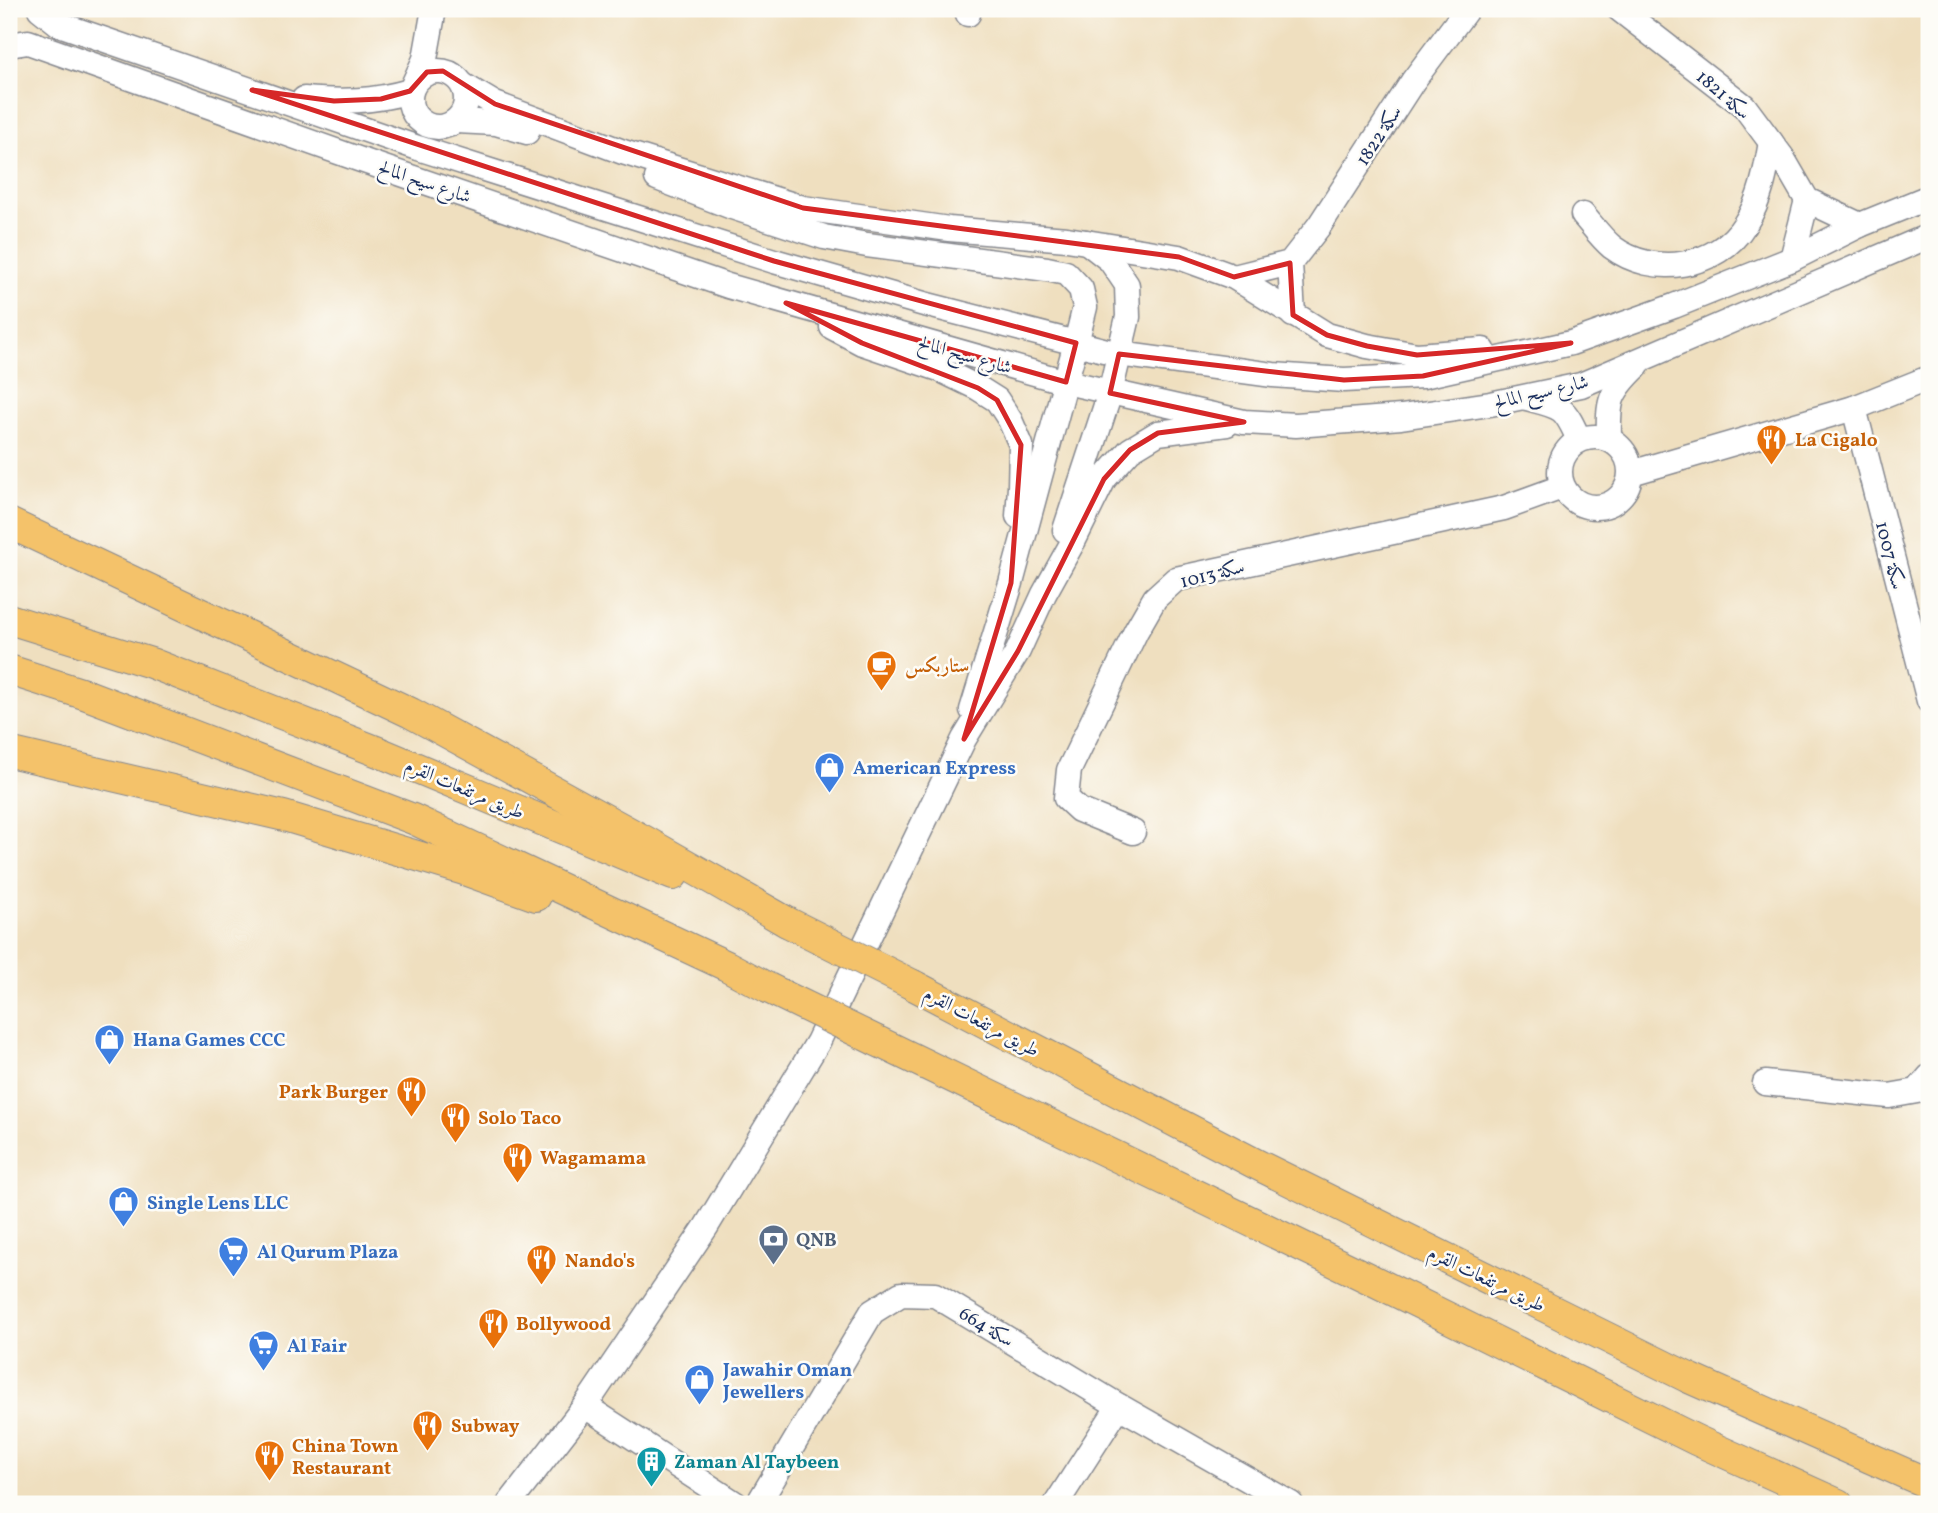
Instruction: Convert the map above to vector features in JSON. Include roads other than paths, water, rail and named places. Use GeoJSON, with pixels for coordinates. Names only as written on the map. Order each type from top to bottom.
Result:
{"type":"FeatureCollection","features":[{"type":"Feature","properties":{"kind":"main road"},"geometry":{"type":"LineString","coordinates":[[9,523],[411,713],[645,841],[786,922]]}},
{"type":"Feature","properties":{"kind":"main road","name":"طريق مرتفعات القرم"},"geometry":{"type":"LineString","coordinates":[[9,618],[151,663],[381,753],[786,922],[913,985],[1256,1164],[1687,1377],[1929,1484]]}},
{"type":"Feature","properties":{"kind":"main road"},"geometry":{"type":"LineString","coordinates":[[9,670],[87,695],[413,819],[727,967],[1696,1440],[1838,1504]]}},
{"type":"Feature","properties":{"kind":"main road"},"geometry":{"type":"LineString","coordinates":[[9,752],[284,816],[464,870],[727,967]]}},
{"type":"Feature","properties":{"kind":"main road"},"geometry":{"type":"LineString","coordinates":[[9,766],[99,775]]}},
{"type":"Feature","properties":{"kind":"street","name":"شارع سيح المالح"},"geometry":{"type":"LineString","coordinates":[[40,9],[59,24],[418,148],[775,261],[924,304],[1119,355],[1273,375],[1343,380],[1423,376],[1571,343],[1792,259],[1860,225],[1929,197]]}},
{"type":"Feature","properties":{"kind":"street"},"geometry":{"type":"LineString","coordinates":[[434,9],[425,59],[412,87],[411,109],[422,122],[439,127],[456,121],[496,122],[567,144],[732,207],[824,237],[1047,269],[1066,273],[1081,289],[1085,307],[1066,382],[1011,583],[964,739]]}},
{"type":"Feature","properties":{"kind":"street","name":"سكة 1822"},"geometry":{"type":"LineString","coordinates":[[1290,263],[1319,226],[1413,81],[1467,9]]}},
{"type":"Feature","properties":{"kind":"street","name":"سكة 1821"},"geometry":{"type":"LineString","coordinates":[[1619,9],[1744,106],[1782,157],[1807,200]]}},
{"type":"Feature","properties":{"kind":"street"},"geometry":{"type":"LineString","coordinates":[[430,36],[439,59],[457,80],[466,100],[465,108],[456,121]]}},
{"type":"Feature","properties":{"kind":"street","name":"شارع سيح المالح"},"geometry":{"type":"LineString","coordinates":[[9,45],[29,42],[728,286],[1066,382],[1244,422],[1296,425],[1401,417],[1581,385],[1929,236]]}},
{"type":"Feature","properties":{"kind":"street"},"geometry":{"type":"LineString","coordinates":[[252,90],[334,102],[381,99],[412,87],[427,72],[443,71],[495,104],[623,152],[803,208],[949,229],[1087,242],[1179,257],[1234,277],[1327,335],[1367,346],[1417,355],[1571,343]]}},
{"type":"Feature","properties":{"kind":"street"},"geometry":{"type":"LineString","coordinates":[[1583,215],[1612,247],[1636,260],[1667,266],[1713,255],[1730,244],[1755,206],[1765,178],[1771,142]]}},
{"type":"Feature","properties":{"kind":"street"},"geometry":{"type":"LineString","coordinates":[[1792,259],[1807,200],[1860,225]]}},
{"type":"Feature","properties":{"kind":"street"},"geometry":{"type":"LineString","coordinates":[[1044,594],[1110,393],[1128,317],[1127,285],[1110,260],[1087,242]]}},
{"type":"Feature","properties":{"kind":"street"},"geometry":{"type":"LineString","coordinates":[[1234,277],[1290,263],[1293,315]]}},
{"type":"Feature","properties":{"kind":"street"},"geometry":{"type":"LineString","coordinates":[[786,303],[862,343],[939,369],[997,400],[1021,445],[1011,583]]}},
{"type":"Feature","properties":{"kind":"street"},"geometry":{"type":"LineString","coordinates":[[1609,439],[1608,410],[1617,385],[1647,357]]}},
{"type":"Feature","properties":{"kind":"street"},"geometry":{"type":"LineString","coordinates":[[1631,473],[1854,408],[1929,378]]}},
{"type":"Feature","properties":{"kind":"street"},"geometry":{"type":"LineString","coordinates":[[1522,397],[1556,406],[1569,416],[1579,440]]}},
{"type":"Feature","properties":{"kind":"street","name":"سكة 1007"},"geometry":{"type":"LineString","coordinates":[[1854,408],[1929,701]]}},
{"type":"Feature","properties":{"kind":"street"},"geometry":{"type":"LineString","coordinates":[[509,1504],[585,1406],[706,1227],[818,1042],[964,739],[1018,651],[1044,594],[1104,479],[1130,450],[1158,433],[1244,422]]}},
{"type":"Feature","properties":{"kind":"street"},"geometry":{"type":"LineString","coordinates":[[1591,436],[1609,439],[1620,446],[1629,460],[1631,473],[1628,484],[1622,495],[1613,503],[1592,508],[1580,504],[1569,497],[1562,487],[1559,468],[1563,456],[1569,447],[1579,440],[1591,436]]}},
{"type":"Feature","properties":{"kind":"street","name":"سكة 1013"},"geometry":{"type":"LineString","coordinates":[[1133,832],[1080,810],[1066,798],[1069,770],[1136,631],[1155,598],[1176,579],[1504,508],[1562,487]]}},
{"type":"Feature","properties":{"kind":"street"},"geometry":{"type":"LineString","coordinates":[[1765,1083],[1889,1096],[1917,1091],[1929,1077]]}},
{"type":"Feature","properties":{"kind":"street","name":"سكة 664"},"geometry":{"type":"LineString","coordinates":[[758,1504],[872,1312],[901,1294],[935,1295],[1119,1406],[1291,1504]]}},
{"type":"Feature","properties":{"kind":"street"},"geometry":{"type":"LineString","coordinates":[[585,1406],[736,1504]]}},
{"type":"Feature","properties":{"kind":"street"},"geometry":{"type":"LineString","coordinates":[[1056,1504],[1119,1406]]}},
{"type":"Feature","properties":{"kind":"place","name":"La Cigalo"},"geometry":{"type":"Point","coordinates":[1772,466]}},
{"type":"Feature","properties":{"kind":"place","name":"ستاربكس"},"geometry":{"type":"Point","coordinates":[882,692]}},
{"type":"Feature","properties":{"kind":"place","name":"American Express"},"geometry":{"type":"Point","coordinates":[830,794]}},
{"type":"Feature","properties":{"kind":"place","name":"Hana Games CCC"},"geometry":{"type":"Point","coordinates":[110,1066]}},
{"type":"Feature","properties":{"kind":"place","name":"Park Burger"},"geometry":{"type":"Point","coordinates":[411,1118]}},
{"type":"Feature","properties":{"kind":"place","name":"Solo Taco"},"geometry":{"type":"Point","coordinates":[455,1144]}},
{"type":"Feature","properties":{"kind":"place","name":"Wagamama"},"geometry":{"type":"Point","coordinates":[517,1184]}},
{"type":"Feature","properties":{"kind":"place","name":"Single Lens LLC"},"geometry":{"type":"Point","coordinates":[124,1229]}},
{"type":"Feature","properties":{"kind":"place","name":"QNB"},"geometry":{"type":"Point","coordinates":[773,1266]}},
{"type":"Feature","properties":{"kind":"place","name":"Al Qurum Plaza"},"geometry":{"type":"Point","coordinates":[234,1278]}},
{"type":"Feature","properties":{"kind":"place","name":"Nando's"},"geometry":{"type":"Point","coordinates":[542,1287]}},
{"type":"Feature","properties":{"kind":"place","name":"Bollywood"},"geometry":{"type":"Point","coordinates":[493,1350]}},
{"type":"Feature","properties":{"kind":"place","name":"Al Fair"},"geometry":{"type":"Point","coordinates":[264,1372]}},
{"type":"Feature","properties":{"kind":"place","name":"Jawahir Oman Jewellers"},"geometry":{"type":"Point","coordinates":[700,1407]}},
{"type":"Feature","properties":{"kind":"place","name":"Subway"},"geometry":{"type":"Point","coordinates":[428,1452]}},
{"type":"Feature","properties":{"kind":"place","name":"China Town Restaurant"},"geometry":{"type":"Point","coordinates":[269,1483]}},
{"type":"Feature","properties":{"kind":"place","name":"Zaman Al Taybeen"},"geometry":{"type":"Point","coordinates":[651,1488]}}]}
